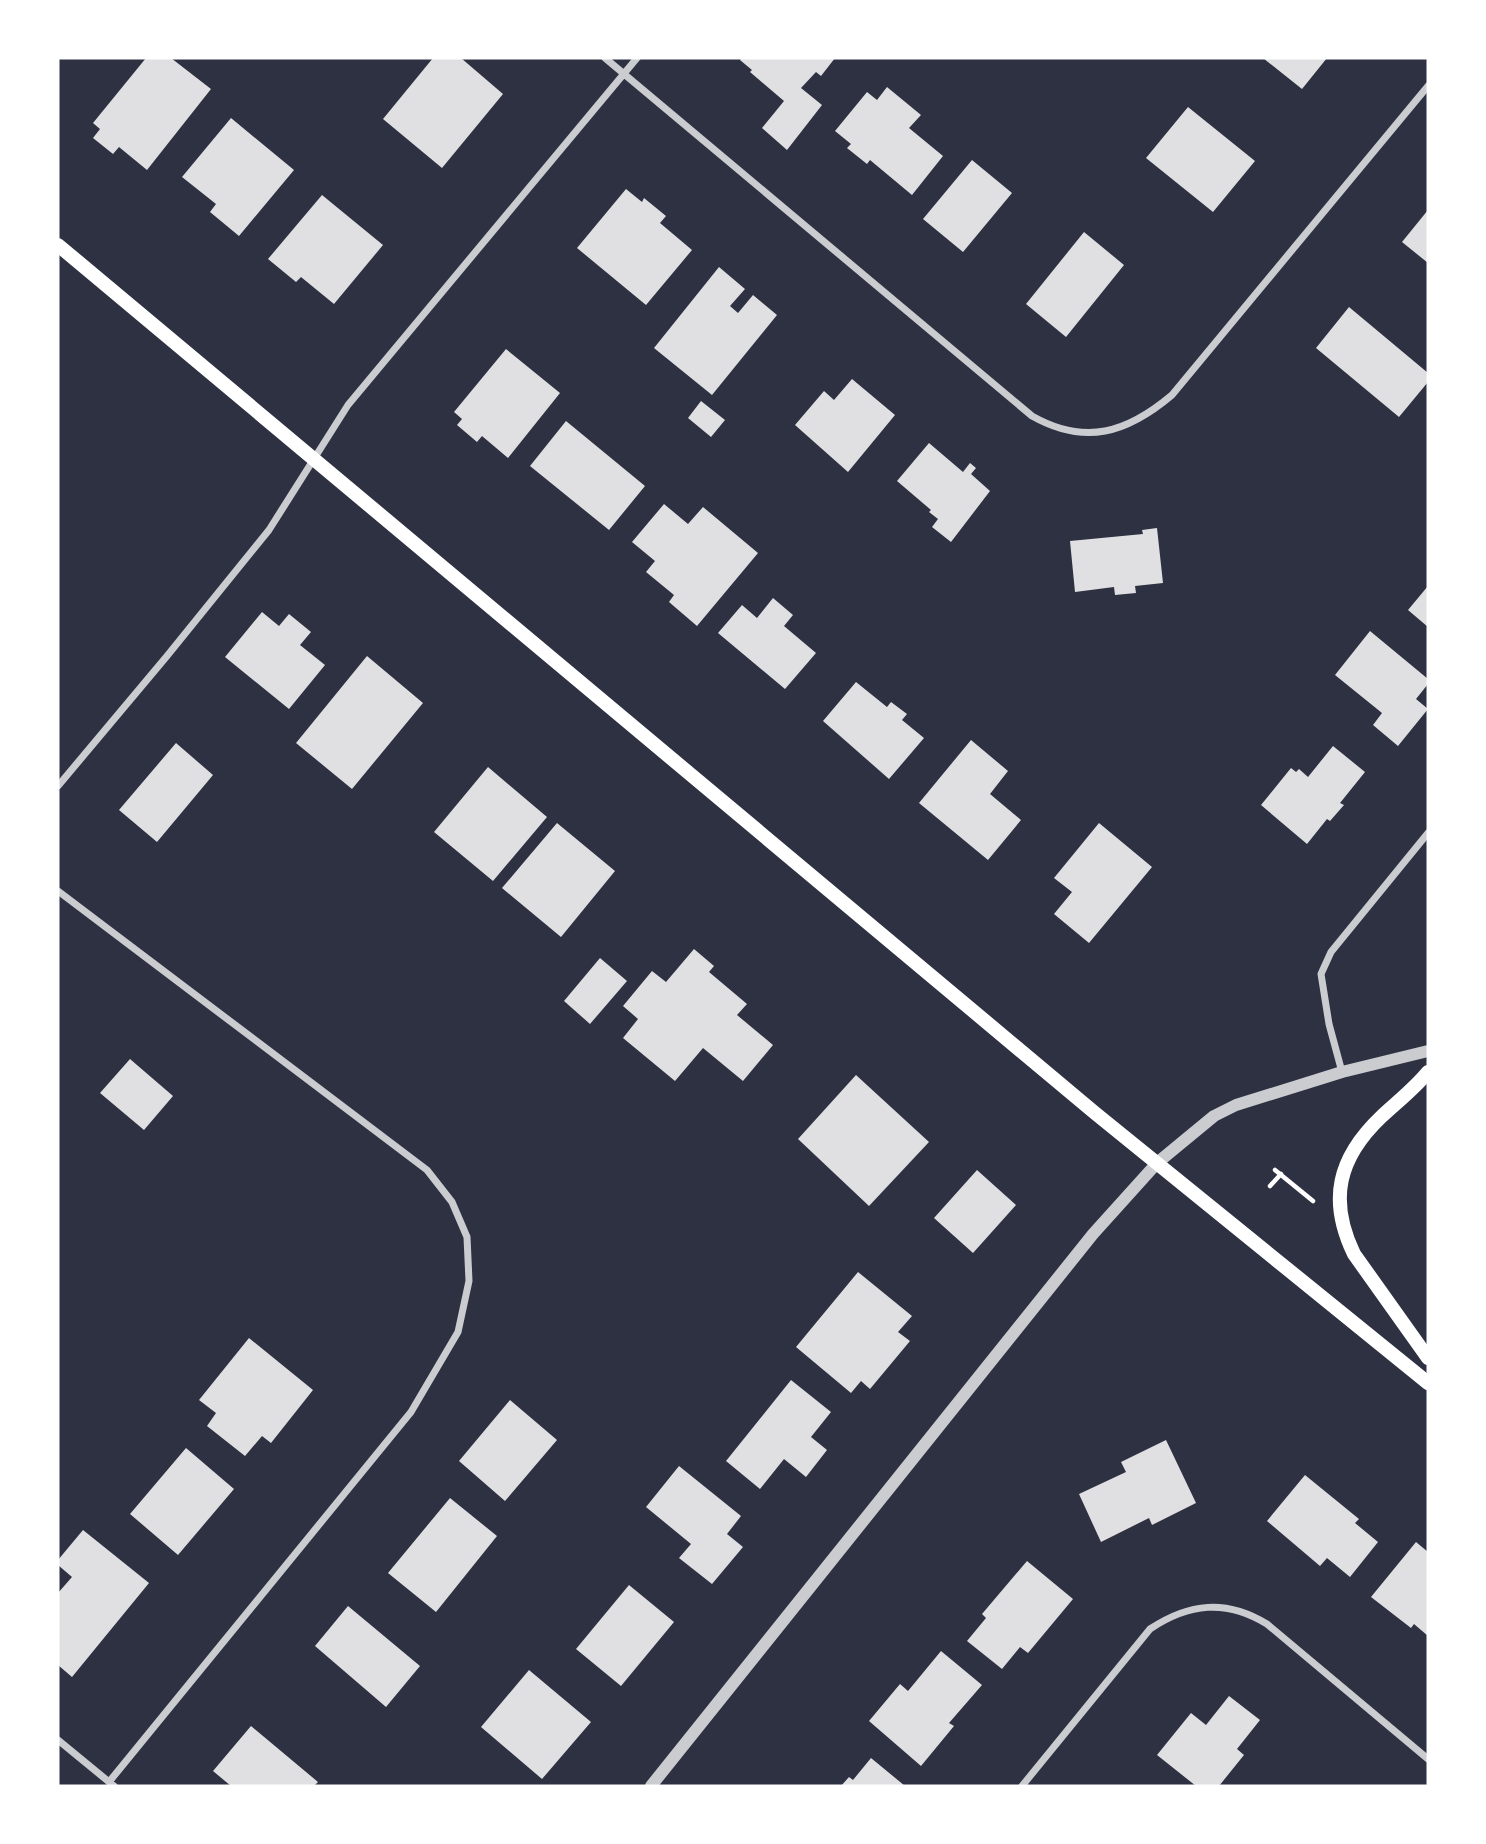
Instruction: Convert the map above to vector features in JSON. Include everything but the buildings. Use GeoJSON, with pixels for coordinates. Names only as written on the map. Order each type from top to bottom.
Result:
{"type":"FeatureCollection","features":[{"type":"Feature","properties":{"kind":"main road"},"geometry":{"type":"LineString","coordinates":[[58,246],[315,458],[790,859],[1428,1384]]}},
{"type":"Feature","properties":{"kind":"main road"},"geometry":{"type":"LineString","coordinates":[[1428,1072],[1417,1086],[1379,1119],[1358,1144],[1347,1162],[1341,1184],[1339,1212],[1345,1237],[1354,1254],[1428,1358]]}},
{"type":"Feature","properties":{"kind":"street"},"geometry":{"type":"LineString","coordinates":[[605,58],[1032,416],[1048,425],[1085,434],[1104,433],[1120,428],[1153,411],[1172,395],[1428,86]]}},
{"type":"Feature","properties":{"kind":"street"},"geometry":{"type":"LineString","coordinates":[[58,786],[269,530],[348,405],[637,58]]}},
{"type":"Feature","properties":{"kind":"street"},"geometry":{"type":"LineString","coordinates":[[1342,1072],[1329,1024],[1321,974],[1338,943],[1428,834]]}},
{"type":"Feature","properties":{"kind":"street"},"geometry":{"type":"LineString","coordinates":[[58,891],[427,1170],[452,1202],[467,1237],[469,1281],[458,1332],[411,1412],[112,1784],[58,1740]]}},
{"type":"Feature","properties":{"kind":"street"},"geometry":{"type":"LineString","coordinates":[[651,1786],[1093,1234],[1157,1163],[1214,1116],[1236,1105],[1342,1072],[1428,1051]]}},
{"type":"Feature","properties":{"kind":"street"},"geometry":{"type":"LineString","coordinates":[[1022,1786],[1150,1629],[1176,1614],[1206,1607],[1246,1612],[1267,1625],[1428,1759]]}},
{"type":"Feature","properties":{"kind":"path"},"geometry":{"type":"LineString","coordinates":[[1275,1170],[1317,1204]]}},
{"type":"Feature","properties":{"kind":"path"},"geometry":{"type":"LineString","coordinates":[[1270,1186],[1281,1174]]}}]}
